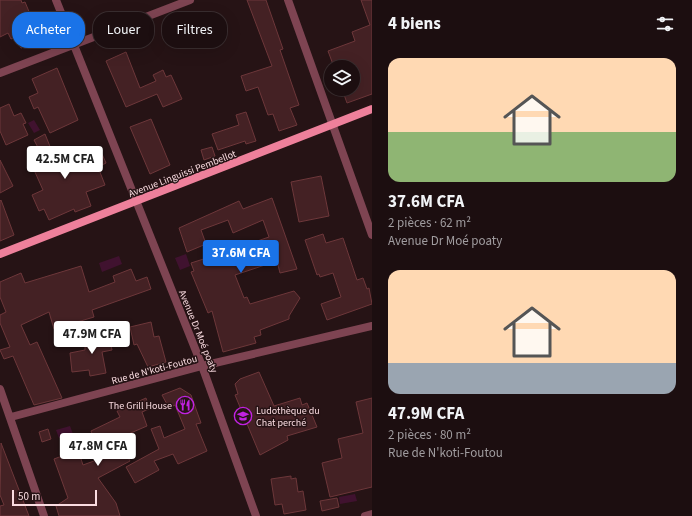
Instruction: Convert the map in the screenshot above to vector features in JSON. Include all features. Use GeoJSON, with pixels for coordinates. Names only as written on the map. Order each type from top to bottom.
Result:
{"type":"FeatureCollection","features":[{"type":"Feature","properties":{"kind":"street","name":"Avenue Dr Moé poaty"},"geometry":{"type":"LineString","coordinates":[[56,0],[61,12]]}},
{"type":"Feature","properties":{"kind":"street"},"geometry":{"type":"LineString","coordinates":[[85,39],[190,0]]}},
{"type":"Feature","properties":{"kind":"street"},"geometry":{"type":"LineString","coordinates":[[288,0],[372,235]]}},
{"type":"Feature","properties":{"kind":"street"},"geometry":{"type":"LineString","coordinates":[[0,73],[63,48]]}},
{"type":"Feature","properties":{"kind":"street","name":"Avenue Dr Moé poaty"},"geometry":{"type":"LineString","coordinates":[[75,48],[202,366],[256,516]]}},
{"type":"Feature","properties":{"kind":"street","name":"Avenue Linguissi Pembellot"},"geometry":{"type":"LineString","coordinates":[[0,254],[372,109]]}},
{"type":"Feature","properties":{"kind":"street","name":"Rue de N'koti-Foutou"},"geometry":{"type":"LineString","coordinates":[[11,417],[202,366],[372,326]]}},
{"type":"Feature","properties":{"kind":"street"},"geometry":{"type":"LineString","coordinates":[[0,389],[11,417],[44,516]]}},
{"type":"Feature","properties":{"kind":"street"},"geometry":{"type":"LineString","coordinates":[[365,516],[372,514]]}},
{"type":"Feature","properties":{"kind":"shaded area"},"geometry":{"type":"Polygon","coordinates":[[[34,120],[40,130],[34,133],[28,123],[34,120]]]}},
{"type":"Feature","properties":{"kind":"shaded area"},"geometry":{"type":"Polygon","coordinates":[[[186,254],[190,266],[180,270],[175,258],[186,254]]]}},
{"type":"Feature","properties":{"kind":"shaded area"},"geometry":{"type":"Polygon","coordinates":[[[119,256],[122,264],[102,272],[99,263],[119,256]]]}},
{"type":"Feature","properties":{"kind":"shaded area"},"geometry":{"type":"Polygon","coordinates":[[[84,334],[91,337],[86,343],[72,345],[71,337],[84,334]]]}},
{"type":"Feature","properties":{"kind":"shaded area"},"geometry":{"type":"Polygon","coordinates":[[[70,426],[73,434],[59,438],[56,430],[70,426]]]}},
{"type":"Feature","properties":{"kind":"shaded area"},"geometry":{"type":"Polygon","coordinates":[[[355,494],[357,501],[340,504],[339,497],[355,494]]]}},
{"type":"Feature","properties":{"kind":"building"},"geometry":{"type":"Polygon","coordinates":[[[0,0],[21,0],[22,3],[25,2],[29,12],[12,12],[12,39],[8,33],[0,37],[0,0]]]}},
{"type":"Feature","properties":{"kind":"building"},"geometry":{"type":"Polygon","coordinates":[[[247,0],[266,0],[283,49],[280,50],[299,105],[290,108],[297,125],[279,131],[273,114],[268,115],[258,87],[246,91],[241,76],[272,66],[247,0]]]}},
{"type":"Feature","properties":{"kind":"building"},"geometry":{"type":"Polygon","coordinates":[[[361,0],[372,0],[372,94],[347,103],[344,96],[360,96],[360,60],[331,60],[328,51],[355,41],[352,32],[370,25],[361,0]]]}},
{"type":"Feature","properties":{"kind":"building"},"geometry":{"type":"Polygon","coordinates":[[[126,52],[140,88],[156,81],[153,75],[163,70],[166,77],[171,75],[182,99],[163,107],[157,94],[126,107],[106,61],[126,52]]]}},
{"type":"Feature","properties":{"kind":"building"},"geometry":{"type":"Polygon","coordinates":[[[57,68],[78,120],[50,133],[38,107],[34,109],[29,97],[38,93],[32,79],[57,68]]]}},
{"type":"Feature","properties":{"kind":"building"},"geometry":{"type":"Polygon","coordinates":[[[9,104],[14,116],[21,113],[26,123],[23,124],[28,135],[6,145],[0,131],[0,108],[9,104]]]}},
{"type":"Feature","properties":{"kind":"building"},"geometry":{"type":"Polygon","coordinates":[[[246,112],[256,141],[246,144],[245,141],[218,150],[212,134],[239,125],[236,115],[246,112]]]}},
{"type":"Feature","properties":{"kind":"building"},"geometry":{"type":"Polygon","coordinates":[[[151,119],[170,165],[150,174],[130,127],[151,119]]]}},
{"type":"Feature","properties":{"kind":"building"},"geometry":{"type":"Polygon","coordinates":[[[45,134],[55,159],[71,151],[73,155],[84,150],[89,160],[102,154],[106,163],[98,167],[105,185],[86,192],[91,206],[75,212],[74,209],[49,220],[44,209],[39,211],[32,195],[43,190],[30,161],[42,155],[34,140],[45,134]]]}},
{"type":"Feature","properties":{"kind":"building"},"geometry":{"type":"Polygon","coordinates":[[[212,147],[215,156],[204,160],[201,150],[212,147]]]}},
{"type":"Feature","properties":{"kind":"building"},"geometry":{"type":"Polygon","coordinates":[[[0,160],[13,186],[0,193],[0,160]]]}},
{"type":"Feature","properties":{"kind":"building"},"geometry":{"type":"Polygon","coordinates":[[[321,176],[329,216],[299,222],[291,182],[321,176]]]}},
{"type":"Feature","properties":{"kind":"building"},"geometry":{"type":"Polygon","coordinates":[[[272,198],[297,269],[280,273],[277,261],[235,275],[244,298],[247,297],[250,304],[294,291],[300,298],[289,316],[289,319],[260,330],[261,335],[254,337],[256,343],[223,352],[212,311],[208,313],[191,272],[194,271],[191,263],[238,251],[237,248],[269,237],[263,220],[233,233],[228,220],[201,230],[206,244],[187,252],[179,228],[239,201],[243,209],[272,198]]]}},
{"type":"Feature","properties":{"kind":"building"},"geometry":{"type":"Polygon","coordinates":[[[1,200],[14,235],[0,241],[0,201],[1,200]]]}},
{"type":"Feature","properties":{"kind":"building"},"geometry":{"type":"Polygon","coordinates":[[[323,234],[326,243],[343,238],[357,280],[363,278],[367,289],[369,288],[372,304],[327,320],[321,304],[341,297],[333,273],[320,277],[319,274],[317,275],[305,240],[323,234]]]}},
{"type":"Feature","properties":{"kind":"building"},"geometry":{"type":"Polygon","coordinates":[[[81,266],[89,292],[115,282],[113,276],[131,269],[136,281],[147,277],[151,289],[92,310],[94,317],[54,329],[49,312],[21,325],[30,345],[37,342],[62,398],[34,405],[13,356],[4,359],[0,350],[10,347],[0,323],[0,315],[6,312],[0,297],[0,282],[21,273],[25,283],[81,266]]]}},
{"type":"Feature","properties":{"kind":"building"},"geometry":{"type":"Polygon","coordinates":[[[151,322],[154,337],[159,336],[166,362],[148,367],[137,344],[134,345],[130,327],[151,322]]]}},
{"type":"Feature","properties":{"kind":"building"},"geometry":{"type":"Polygon","coordinates":[[[102,328],[103,333],[108,332],[112,350],[102,352],[106,373],[90,376],[89,370],[72,372],[70,353],[85,350],[85,347],[89,346],[93,331],[102,328]]]}},
{"type":"Feature","properties":{"kind":"building"},"geometry":{"type":"Polygon","coordinates":[[[259,372],[274,406],[300,398],[302,405],[307,403],[317,427],[287,436],[288,440],[260,455],[235,395],[238,394],[235,384],[240,379],[259,372]]]}},
{"type":"Feature","properties":{"kind":"building"},"geometry":{"type":"Polygon","coordinates":[[[180,388],[191,395],[201,423],[196,424],[207,451],[178,464],[173,454],[154,461],[159,470],[135,483],[126,467],[159,449],[151,429],[160,426],[164,438],[185,429],[175,405],[169,408],[162,395],[180,388]]]}},
{"type":"Feature","properties":{"kind":"building"},"geometry":{"type":"Polygon","coordinates":[[[146,398],[149,409],[142,412],[147,426],[119,438],[119,441],[130,461],[98,478],[116,503],[120,516],[59,516],[56,506],[68,498],[54,459],[78,450],[83,465],[102,458],[91,431],[120,417],[117,411],[146,398]]]}},
{"type":"Feature","properties":{"kind":"building"},"geometry":{"type":"Polygon","coordinates":[[[372,398],[372,487],[330,497],[322,463],[342,458],[338,439],[363,433],[356,402],[372,398]]]}},
{"type":"Feature","properties":{"kind":"building"},"geometry":{"type":"Polygon","coordinates":[[[48,429],[51,439],[42,442],[39,432],[48,429]]]}},
{"type":"Feature","properties":{"kind":"building"},"geometry":{"type":"Polygon","coordinates":[[[1,443],[29,516],[0,516],[0,506],[4,505],[0,495],[1,443]]]}},
{"type":"Feature","properties":{"kind":"building"},"geometry":{"type":"Polygon","coordinates":[[[291,476],[291,479],[296,478],[298,492],[303,491],[306,510],[284,514],[282,504],[275,505],[271,479],[291,476]]]}},
{"type":"Feature","properties":{"kind":"building"},"geometry":{"type":"Polygon","coordinates":[[[337,498],[339,507],[322,511],[320,501],[337,498]]]}},
{"type":"Feature","properties":{"kind":"place","name":"The Grill House"},"geometry":{"type":"Point","coordinates":[185,405]}},
{"type":"Feature","properties":{"kind":"place","name":"Ludothèque du Chat perché"},"geometry":{"type":"Point","coordinates":[243,416]}}]}
